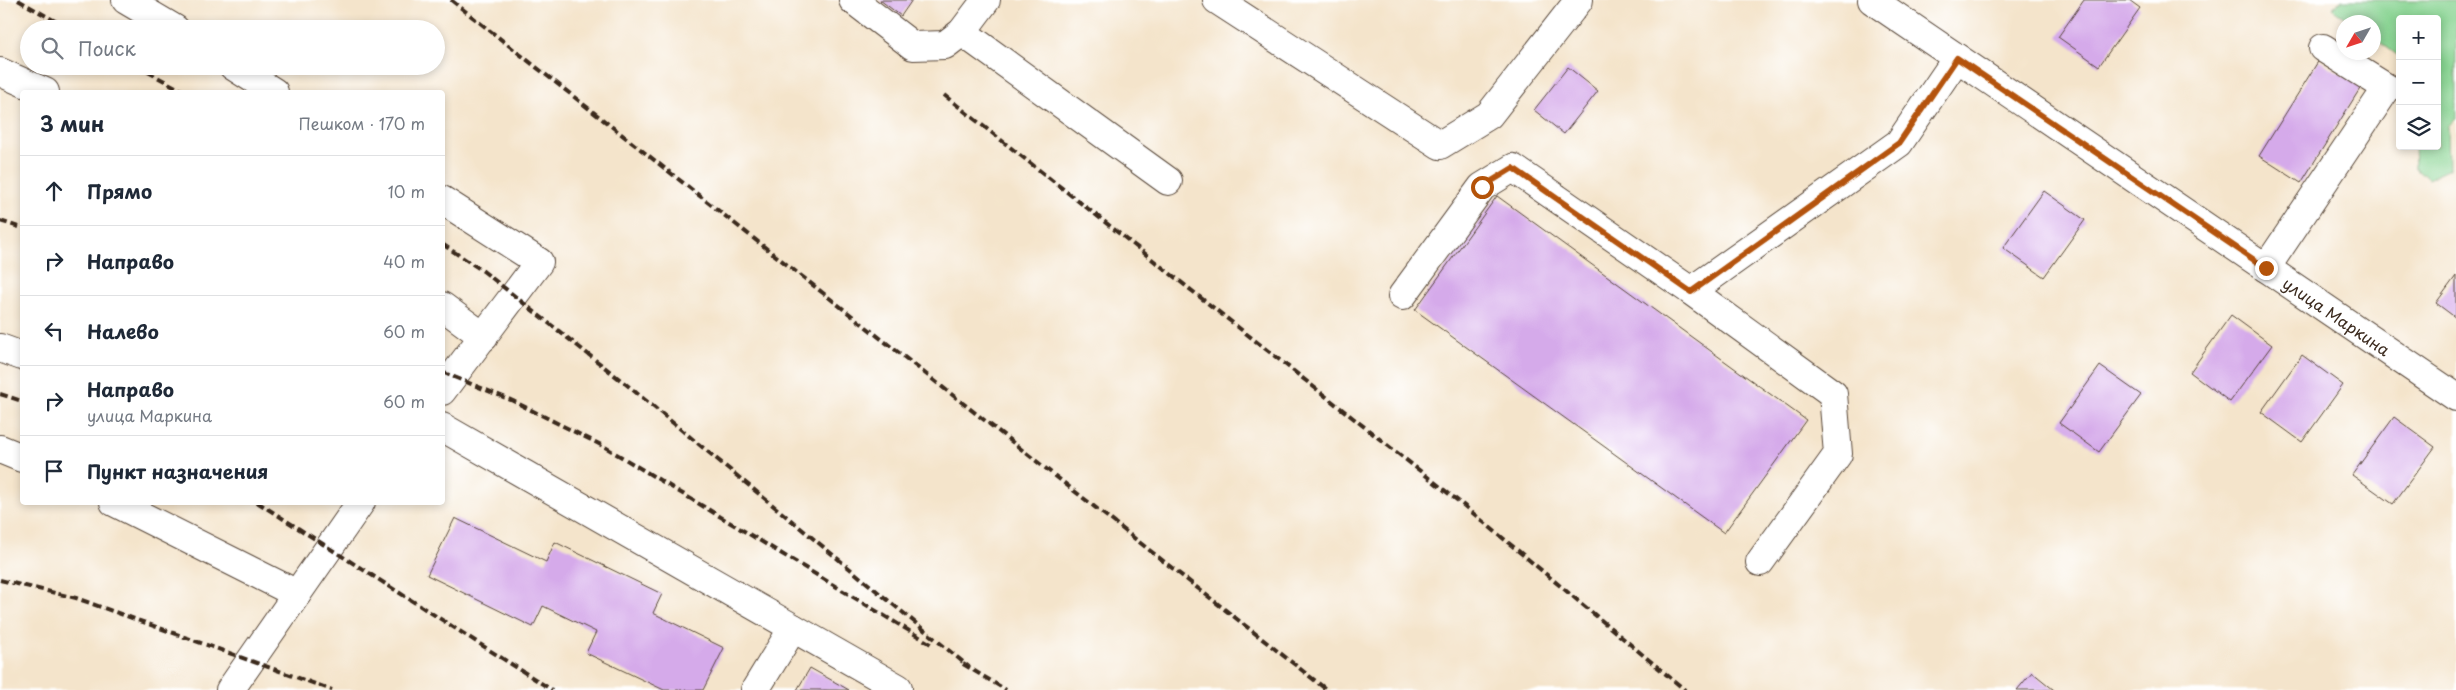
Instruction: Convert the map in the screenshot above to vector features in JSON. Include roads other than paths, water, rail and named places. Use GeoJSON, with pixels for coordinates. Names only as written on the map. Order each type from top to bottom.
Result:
{"type":"FeatureCollection","features":[{"type":"Feature","properties":{"kind":"street"},"geometry":{"type":"LineString","coordinates":[[126,0],[159,20]]}},
{"type":"Feature","properties":{"kind":"street"},"geometry":{"type":"LineString","coordinates":[[853,0],[912,46],[945,45],[962,32],[986,0]]}},
{"type":"Feature","properties":{"kind":"street"},"geometry":{"type":"LineString","coordinates":[[1217,0],[1440,145],[1489,115],[1579,0]]}},
{"type":"Feature","properties":{"kind":"street","name":"улица Маркина"},"geometry":{"type":"LineString","coordinates":[[1872,0],[2456,397]]}},
{"type":"Feature","properties":{"kind":"street"},"geometry":{"type":"LineString","coordinates":[[962,32],[1168,180]]}},
{"type":"Feature","properties":{"kind":"street"},"geometry":{"type":"LineString","coordinates":[[2266,268],[2387,88],[2323,48]]}},
{"type":"Feature","properties":{"kind":"street"},"geometry":{"type":"LineString","coordinates":[[1691,292],[1899,143],[1957,58]]}},
{"type":"Feature","properties":{"kind":"street"},"geometry":{"type":"LineString","coordinates":[[0,72],[40,90]]}},
{"type":"Feature","properties":{"kind":"street"},"geometry":{"type":"LineString","coordinates":[[247,75],[271,90]]}},
{"type":"Feature","properties":{"kind":"street"},"geometry":{"type":"LineString","coordinates":[[1402,296],[1482,187],[1513,168],[1833,394],[1838,454],[1760,562]]}},
{"type":"Feature","properties":{"kind":"street"},"geometry":{"type":"LineString","coordinates":[[445,202],[539,262],[445,387]]}},
{"type":"Feature","properties":{"kind":"street"},"geometry":{"type":"LineString","coordinates":[[445,308],[484,337]]}},
{"type":"Feature","properties":{"kind":"street"},"geometry":{"type":"LineString","coordinates":[[0,348],[20,355]]}},
{"type":"Feature","properties":{"kind":"street"},"geometry":{"type":"LineString","coordinates":[[445,429],[898,688]]}},
{"type":"Feature","properties":{"kind":"street"},"geometry":{"type":"LineString","coordinates":[[0,449],[20,457]]}},
{"type":"Feature","properties":{"kind":"street"},"geometry":{"type":"LineString","coordinates":[[120,505],[297,594]]}},
{"type":"Feature","properties":{"kind":"street"},"geometry":{"type":"LineString","coordinates":[[230,690],[359,505]]}},
{"type":"Feature","properties":{"kind":"street"},"geometry":{"type":"LineString","coordinates":[[755,690],[793,628]]}},
{"type":"Feature","properties":{"kind":"railway"},"geometry":{"type":"LineString","coordinates":[[18,0],[53,20]]}},
{"type":"Feature","properties":{"kind":"railway"},"geometry":{"type":"LineString","coordinates":[[451,0],[1327,690]]}},
{"type":"Feature","properties":{"kind":"railway"},"geometry":{"type":"LineString","coordinates":[[154,75],[181,90]]}},
{"type":"Feature","properties":{"kind":"railway"},"geometry":{"type":"LineString","coordinates":[[944,95],[1462,504],[1685,690]]}},
{"type":"Feature","properties":{"kind":"railway"},"geometry":{"type":"LineString","coordinates":[[0,221],[20,227]]}},
{"type":"Feature","properties":{"kind":"railway"},"geometry":{"type":"LineString","coordinates":[[445,246],[483,271],[627,385],[969,667]]}},
{"type":"Feature","properties":{"kind":"railway"},"geometry":{"type":"LineString","coordinates":[[445,373],[513,401],[605,447],[931,644]]}},
{"type":"Feature","properties":{"kind":"railway"},"geometry":{"type":"LineString","coordinates":[[0,394],[20,400]]}},
{"type":"Feature","properties":{"kind":"railway"},"geometry":{"type":"LineString","coordinates":[[262,505],[552,690]]}},
{"type":"Feature","properties":{"kind":"railway"},"geometry":{"type":"LineString","coordinates":[[0,580],[76,598],[332,690]]}},
{"type":"Feature","properties":{"kind":"railway"},"geometry":{"type":"LineString","coordinates":[[963,664],[1006,690]]}}]}
